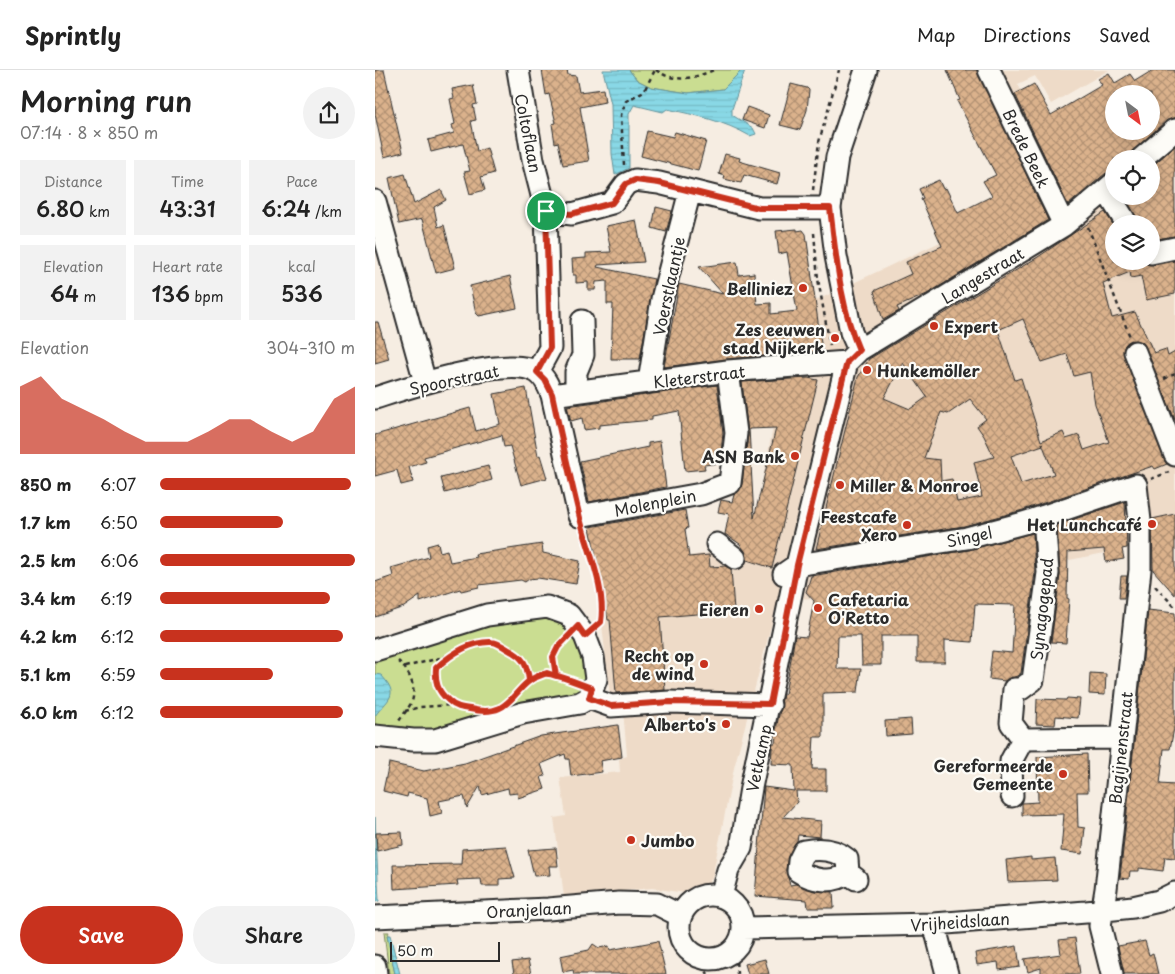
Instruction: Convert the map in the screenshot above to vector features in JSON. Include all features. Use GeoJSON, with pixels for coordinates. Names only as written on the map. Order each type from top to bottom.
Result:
{"type":"FeatureCollection","features":[{"type":"Feature","properties":{"kind":"street","name":"Coltoflaan"},"geometry":{"type":"LineString","coordinates":[[518,70],[533,160],[546,211],[550,348],[537,372]]}},
{"type":"Feature","properties":{"kind":"street"},"geometry":{"type":"LineString","coordinates":[[853,356],[851,332],[830,208],[837,157],[866,70]]}},
{"type":"Feature","properties":{"kind":"street","name":"Brede Beek"},"geometry":{"type":"LineString","coordinates":[[989,70],[1064,226]]}},
{"type":"Feature","properties":{"kind":"street"},"geometry":{"type":"LineString","coordinates":[[1152,150],[1172,133]]}},
{"type":"Feature","properties":{"kind":"street"},"geometry":{"type":"LineString","coordinates":[[546,211],[571,214],[612,203],[626,184],[635,180],[659,183],[759,208],[830,208]]}},
{"type":"Feature","properties":{"kind":"street","name":"Voerstlaantje"},"geometry":{"type":"LineString","coordinates":[[649,382],[662,299],[690,191]]}},
{"type":"Feature","properties":{"kind":"street","name":"Langestraat"},"geometry":{"type":"LineString","coordinates":[[853,356],[1064,226],[1105,191]]}},
{"type":"Feature","properties":{"kind":"street"},"geometry":{"type":"LineString","coordinates":[[376,208],[425,382]]}},
{"type":"Feature","properties":{"kind":"street"},"geometry":{"type":"LineString","coordinates":[[1160,250],[1175,248]]}},
{"type":"Feature","properties":{"kind":"street"},"geometry":{"type":"LineString","coordinates":[[576,391],[576,372],[583,355],[583,321]]}},
{"type":"Feature","properties":{"kind":"street"},"geometry":{"type":"LineString","coordinates":[[1135,352],[1175,455]]}},
{"type":"Feature","properties":{"kind":"street","name":"Kleterstraat"},"geometry":{"type":"LineString","coordinates":[[552,394],[853,356]]}},
{"type":"Feature","properties":{"kind":"street","name":"Vetkamp"},"geometry":{"type":"LineString","coordinates":[[722,893],[728,870],[741,848],[763,701],[791,570],[853,356]]}},
{"type":"Feature","properties":{"kind":"street","name":"Spoorstraat"},"geometry":{"type":"LineString","coordinates":[[375,398],[425,382],[488,369],[512,367],[537,372]]}},
{"type":"Feature","properties":{"kind":"street","name":"Molenplein"},"geometry":{"type":"LineString","coordinates":[[579,516],[701,494],[730,483],[736,433],[728,371]]}},
{"type":"Feature","properties":{"kind":"street"},"geometry":{"type":"LineString","coordinates":[[537,372],[545,380],[552,394],[579,516]]}},
{"type":"Feature","properties":{"kind":"street","name":"Singel"},"geometry":{"type":"LineString","coordinates":[[791,570],[967,538],[1044,516],[1136,484]]}},
{"type":"Feature","properties":{"kind":"street","name":"Bagijnenstraat"},"geometry":{"type":"LineString","coordinates":[[1112,974],[1100,926],[1140,570],[1140,521],[1136,484]]}},
{"type":"Feature","properties":{"kind":"street","name":"Synagogepad"},"geometry":{"type":"LineString","coordinates":[[1023,739],[1011,723],[1015,689],[1021,689],[1033,680],[1041,637],[1048,574],[1044,516]]}},
{"type":"Feature","properties":{"kind":"street"},"geometry":{"type":"LineString","coordinates":[[717,544],[735,558]]}},
{"type":"Feature","properties":{"kind":"street"},"geometry":{"type":"LineString","coordinates":[[378,649],[487,615],[547,607],[569,615],[581,631],[593,657],[596,679],[590,693],[580,703],[523,713],[443,739],[419,741],[382,737]]}},
{"type":"Feature","properties":{"kind":"street"},"geometry":{"type":"LineString","coordinates":[[590,693],[611,706],[669,698],[763,701]]}},
{"type":"Feature","properties":{"kind":"street"},"geometry":{"type":"LineString","coordinates":[[1012,796],[1011,762],[1023,739],[1121,738]]}},
{"type":"Feature","properties":{"kind":"street"},"geometry":{"type":"LineString","coordinates":[[722,893],[733,903],[747,928],[721,967],[700,957],[684,945],[679,931],[678,915],[688,904],[699,897],[722,893]]}},
{"type":"Feature","properties":{"kind":"street","name":"Vrijheidslaan"},"geometry":{"type":"LineString","coordinates":[[747,928],[934,924],[1103,910],[1159,901],[1175,893]]}},
{"type":"Feature","properties":{"kind":"street","name":"Oranjelaan"},"geometry":{"type":"LineString","coordinates":[[375,917],[548,909],[619,903],[657,904],[678,915]]}},
{"type":"Feature","properties":{"kind":"street"},"geometry":{"type":"LineString","coordinates":[[934,924],[947,974]]}},
{"type":"Feature","properties":{"kind":"street"},"geometry":{"type":"LineString","coordinates":[[375,966],[376,974]]}},
{"type":"Feature","properties":{"kind":"path"},"geometry":{"type":"LineString","coordinates":[[624,173],[621,115],[626,101],[644,91],[656,70],[666,78],[695,78],[714,70]]}},
{"type":"Feature","properties":{"kind":"path"},"geometry":{"type":"LineString","coordinates":[[1082,212],[1135,352]]}},
{"type":"Feature","properties":{"kind":"path"},"geometry":{"type":"LineString","coordinates":[[1136,484],[1175,469]]}},
{"type":"Feature","properties":{"kind":"path"},"geometry":{"type":"LineString","coordinates":[[556,676],[553,657],[558,647],[581,631],[601,622],[603,608],[579,516]]}},
{"type":"Feature","properties":{"kind":"path"},"geometry":{"type":"LineString","coordinates":[[1140,570],[1175,607]]}},
{"type":"Feature","properties":{"kind":"path"},"geometry":{"type":"LineString","coordinates":[[405,667],[450,656],[475,644],[493,642],[522,656],[528,668],[529,680]]}},
{"type":"Feature","properties":{"kind":"path"},"geometry":{"type":"LineString","coordinates":[[378,649],[405,667],[410,678],[413,699],[382,737]]}},
{"type":"Feature","properties":{"kind":"path"},"geometry":{"type":"LineString","coordinates":[[450,656],[436,668],[435,682],[444,697],[453,706]]}},
{"type":"Feature","properties":{"kind":"path"},"geometry":{"type":"LineString","coordinates":[[513,698],[529,680],[547,673],[590,693]]}},
{"type":"Feature","properties":{"kind":"path"},"geometry":{"type":"LineString","coordinates":[[405,710],[420,707],[453,706],[479,712]]}},
{"type":"Feature","properties":{"kind":"path"},"geometry":{"type":"LineString","coordinates":[[714,887],[722,893],[736,894],[748,912],[746,944],[721,967],[688,957],[677,943],[674,929],[678,915],[687,897],[696,891],[714,887]]}},
{"type":"Feature","properties":{"kind":"shaded area"},"geometry":{"type":"Polygon","coordinates":[[[964,70],[1109,70],[1051,104],[1035,76],[1018,84],[1063,181],[1105,157],[1105,205],[1160,205],[1160,150],[1118,150],[1135,140],[1160,140],[1160,119],[1175,99],[1175,539],[882,597],[778,599],[734,768],[712,878],[707,885],[685,893],[652,888],[564,897],[554,818],[566,816],[560,778],[620,772],[619,759],[627,756],[623,710],[610,697],[596,570],[716,552],[747,560],[796,310],[1025,202],[964,70]]]}},
{"type":"Feature","properties":{"kind":"green space"},"geometry":{"type":"Polygon","coordinates":[[[629,70],[742,70],[723,89],[688,93],[651,87],[637,80],[629,70]]]}},
{"type":"Feature","properties":{"kind":"green space"},"geometry":{"type":"Polygon","coordinates":[[[558,615],[588,640],[587,695],[443,733],[375,731],[375,655],[443,630],[558,615]]]}},
{"type":"Feature","properties":{"kind":"green space"},"geometry":{"type":"Polygon","coordinates":[[[384,932],[389,932],[387,936],[395,974],[389,974],[384,932]]]}},
{"type":"Feature","properties":{"kind":"water"},"geometry":{"type":"Polygon","coordinates":[[[603,70],[629,70],[637,80],[651,87],[688,93],[723,89],[741,71],[745,70],[732,109],[732,115],[753,128],[756,134],[750,136],[720,122],[689,114],[667,109],[663,112],[634,105],[629,114],[629,168],[615,175],[612,154],[611,104],[603,70]]]}},
{"type":"Feature","properties":{"kind":"water"},"geometry":{"type":"Polygon","coordinates":[[[375,674],[381,675],[387,682],[391,693],[375,716],[375,674]]]}},
{"type":"Feature","properties":{"kind":"water"},"geometry":{"type":"Polygon","coordinates":[[[375,817],[379,901],[376,902],[375,894],[375,817]]]}},
{"type":"Feature","properties":{"kind":"water"},"geometry":{"type":"Polygon","coordinates":[[[387,935],[390,935],[400,974],[395,974],[387,935]]]}},
{"type":"Feature","properties":{"kind":"building"},"geometry":{"type":"Polygon","coordinates":[[[375,70],[384,70],[403,152],[384,157],[375,114],[375,70]]]}},
{"type":"Feature","properties":{"kind":"building"},"geometry":{"type":"Polygon","coordinates":[[[542,70],[567,70],[568,75],[576,76],[579,92],[603,89],[605,102],[580,107],[589,161],[563,165],[558,142],[555,143],[552,124],[556,123],[549,94],[546,95],[542,70]]]}},
{"type":"Feature","properties":{"kind":"building"},"geometry":{"type":"Polygon","coordinates":[[[947,70],[977,70],[1048,220],[927,294],[897,307],[899,311],[883,320],[874,291],[911,274],[906,262],[942,246],[921,199],[923,198],[919,189],[939,180],[943,189],[946,188],[958,213],[992,196],[983,181],[996,175],[957,101],[960,100],[947,70]]]}},
{"type":"Feature","properties":{"kind":"building"},"geometry":{"type":"Polygon","coordinates":[[[1153,70],[1175,70],[1175,118],[1167,120],[1160,126],[1160,85],[1105,85],[1105,140],[1145,140],[1134,150],[1105,150],[1105,174],[1068,205],[1015,94],[1034,84],[1051,115],[1102,85],[1098,79],[1109,73],[1115,83],[1130,74],[1135,81],[1153,70]]]}},
{"type":"Feature","properties":{"kind":"building"},"geometry":{"type":"Polygon","coordinates":[[[791,84],[809,90],[807,110],[800,130],[780,125],[791,84]]]}},
{"type":"Feature","properties":{"kind":"building"},"geometry":{"type":"Polygon","coordinates":[[[473,85],[477,104],[473,105],[476,120],[471,121],[477,151],[487,148],[494,173],[481,177],[485,190],[470,194],[464,172],[470,171],[463,144],[431,152],[428,140],[454,133],[452,125],[455,124],[450,99],[454,98],[452,89],[473,85]]]}},
{"type":"Feature","properties":{"kind":"building"},"geometry":{"type":"Polygon","coordinates":[[[747,107],[769,115],[765,128],[742,120],[747,107]]]}},
{"type":"Feature","properties":{"kind":"building"},"geometry":{"type":"Polygon","coordinates":[[[647,131],[673,137],[675,132],[706,141],[698,171],[641,156],[647,131]]]}},
{"type":"Feature","properties":{"kind":"building"},"geometry":{"type":"Polygon","coordinates":[[[1175,146],[1175,236],[1160,238],[1160,215],[1134,215],[1130,205],[1160,205],[1160,159],[1175,146]]]}},
{"type":"Feature","properties":{"kind":"building"},"geometry":{"type":"Polygon","coordinates":[[[725,154],[740,158],[739,161],[780,173],[777,184],[744,175],[741,183],[724,179],[725,176],[719,174],[725,154]]]}},
{"type":"Feature","properties":{"kind":"building"},"geometry":{"type":"Polygon","coordinates":[[[405,174],[414,204],[441,190],[446,200],[434,207],[438,227],[444,225],[455,268],[436,273],[422,219],[399,224],[389,178],[405,174]]]}},
{"type":"Feature","properties":{"kind":"building"},"geometry":{"type":"Polygon","coordinates":[[[656,207],[672,211],[666,232],[652,228],[656,207]]]}},
{"type":"Feature","properties":{"kind":"building"},"geometry":{"type":"Polygon","coordinates":[[[1105,212],[1107,215],[1105,215],[1105,270],[1160,270],[1160,264],[1175,261],[1175,294],[1146,300],[1141,276],[1131,278],[1130,272],[1103,283],[1112,318],[1135,312],[1154,353],[1166,349],[1168,356],[1175,352],[1175,420],[1143,343],[1131,340],[1125,345],[1123,351],[1167,464],[1155,469],[1153,466],[1023,510],[964,526],[816,549],[858,377],[869,359],[1038,257],[1105,212]],[[1023,319],[998,330],[1015,380],[1021,378],[1041,441],[1063,432],[1066,439],[1079,435],[1084,450],[1109,442],[1095,404],[1090,372],[1074,376],[1067,354],[1042,362],[1023,319]],[[903,363],[884,398],[910,409],[927,397],[903,363]],[[970,399],[948,414],[941,412],[924,458],[940,460],[941,481],[952,479],[957,502],[982,497],[974,462],[994,457],[977,426],[986,419],[970,399]],[[1043,445],[1011,456],[1021,484],[1054,474],[1043,445]]]}},
{"type":"Feature","properties":{"kind":"building"},"geometry":{"type":"Polygon","coordinates":[[[636,220],[644,262],[598,265],[597,267],[654,279],[640,359],[611,359],[613,304],[607,304],[607,281],[596,282],[595,290],[588,290],[588,282],[576,283],[576,275],[573,275],[572,259],[586,258],[586,253],[611,252],[606,226],[636,220]]]}},
{"type":"Feature","properties":{"kind":"building"},"geometry":{"type":"Polygon","coordinates":[[[797,229],[797,231],[803,230],[806,234],[822,351],[727,359],[664,367],[679,284],[723,294],[699,267],[737,262],[739,275],[754,273],[757,304],[771,303],[771,314],[797,311],[787,252],[779,254],[776,231],[797,229]]]}},
{"type":"Feature","properties":{"kind":"building"},"geometry":{"type":"Polygon","coordinates":[[[510,276],[517,308],[479,316],[476,313],[470,286],[510,276]]]}},
{"type":"Feature","properties":{"kind":"building"},"geometry":{"type":"Polygon","coordinates":[[[375,322],[378,322],[389,359],[375,363],[375,322]]]}},
{"type":"Feature","properties":{"kind":"building"},"geometry":{"type":"Polygon","coordinates":[[[808,378],[818,380],[772,568],[747,560],[746,553],[740,544],[725,534],[729,514],[718,512],[721,500],[732,502],[734,495],[739,491],[742,484],[748,434],[742,382],[808,378]],[[776,428],[749,429],[754,518],[776,428]]]}},
{"type":"Feature","properties":{"kind":"building"},"geometry":{"type":"Polygon","coordinates":[[[717,385],[723,433],[720,463],[704,465],[705,469],[685,471],[679,411],[652,416],[652,420],[599,425],[599,428],[584,430],[582,418],[571,421],[567,406],[717,385]]]}},
{"type":"Feature","properties":{"kind":"building"},"geometry":{"type":"Polygon","coordinates":[[[526,388],[538,456],[540,455],[547,478],[521,485],[510,446],[504,447],[502,435],[424,457],[426,462],[409,467],[413,482],[401,485],[397,470],[375,476],[375,435],[470,408],[476,431],[500,424],[494,394],[526,388]]]}},
{"type":"Feature","properties":{"kind":"building"},"geometry":{"type":"Polygon","coordinates":[[[660,441],[666,487],[589,502],[580,461],[648,447],[648,443],[660,441]]]}},
{"type":"Feature","properties":{"kind":"building"},"geometry":{"type":"Polygon","coordinates":[[[488,466],[492,480],[445,493],[441,478],[488,466]]]}},
{"type":"Feature","properties":{"kind":"building"},"geometry":{"type":"Polygon","coordinates":[[[1125,502],[1127,548],[1122,549],[1124,559],[1106,562],[1104,549],[1068,552],[1067,598],[1069,599],[1066,643],[1051,642],[1060,575],[1057,525],[1125,502]]]}},
{"type":"Feature","properties":{"kind":"building"},"geometry":{"type":"Polygon","coordinates":[[[685,510],[688,528],[685,529],[689,557],[709,555],[710,567],[725,566],[731,569],[734,611],[660,617],[665,690],[616,693],[610,620],[608,620],[590,527],[685,510]]]}},
{"type":"Feature","properties":{"kind":"building"},"geometry":{"type":"Polygon","coordinates":[[[1175,514],[1175,595],[1153,570],[1152,519],[1175,514]]]}},
{"type":"Feature","properties":{"kind":"building"},"geometry":{"type":"Polygon","coordinates":[[[1033,533],[1035,573],[1021,673],[1017,676],[1005,681],[989,679],[992,651],[1012,653],[1015,605],[975,604],[972,642],[945,640],[945,662],[917,662],[917,636],[881,636],[881,665],[862,665],[861,636],[838,636],[837,669],[861,669],[858,692],[823,693],[823,737],[814,737],[812,769],[826,769],[826,791],[796,791],[797,802],[783,817],[821,821],[820,837],[798,835],[797,841],[788,856],[786,870],[790,885],[796,884],[815,891],[833,892],[834,908],[808,908],[807,900],[755,896],[764,787],[794,791],[793,765],[771,764],[772,748],[773,743],[775,743],[795,636],[807,637],[814,601],[806,592],[811,576],[969,550],[1033,533]]]}},
{"type":"Feature","properties":{"kind":"building"},"geometry":{"type":"Polygon","coordinates":[[[438,543],[440,552],[447,550],[450,562],[476,557],[475,554],[542,544],[543,553],[580,561],[576,584],[538,578],[529,579],[525,582],[521,580],[479,585],[479,587],[461,591],[460,589],[420,602],[420,596],[404,607],[375,617],[375,582],[393,576],[391,568],[429,557],[427,546],[438,543]]]}},
{"type":"Feature","properties":{"kind":"building"},"geometry":{"type":"Polygon","coordinates":[[[1121,576],[1127,576],[1124,598],[1119,598],[1121,576]]]}},
{"type":"Feature","properties":{"kind":"building"},"geometry":{"type":"Polygon","coordinates":[[[1148,610],[1175,613],[1175,723],[1170,749],[1164,749],[1160,784],[1175,785],[1175,858],[1165,857],[1163,871],[1139,868],[1139,871],[1130,871],[1129,879],[1120,878],[1148,610]]]}},
{"type":"Feature","properties":{"kind":"building"},"geometry":{"type":"Polygon","coordinates":[[[1090,673],[1106,674],[1105,695],[1089,694],[1090,673]]]}},
{"type":"Feature","properties":{"kind":"building"},"geometry":{"type":"Polygon","coordinates":[[[1067,698],[1080,699],[1078,718],[1056,716],[1055,725],[1036,724],[1037,699],[1066,700],[1067,698]]]}},
{"type":"Feature","properties":{"kind":"building"},"geometry":{"type":"Polygon","coordinates":[[[911,719],[912,734],[886,736],[885,721],[911,719]]]}},
{"type":"Feature","properties":{"kind":"building"},"geometry":{"type":"Polygon","coordinates":[[[618,725],[622,757],[600,761],[602,772],[571,776],[569,759],[566,759],[565,754],[541,764],[545,776],[541,777],[545,789],[518,798],[517,793],[509,794],[508,788],[482,795],[480,786],[467,808],[464,796],[439,801],[442,813],[430,816],[427,798],[408,793],[407,797],[383,791],[389,763],[424,771],[465,763],[541,736],[618,725]]]}},
{"type":"Feature","properties":{"kind":"building","name":"Gereformeerde Gemeente"},"geometry":{"type":"Polygon","coordinates":[[[1087,754],[1088,792],[1077,792],[1078,827],[1085,828],[1082,854],[1061,851],[1064,814],[1022,815],[1022,803],[1038,802],[1037,757],[1087,754]]]}},
{"type":"Feature","properties":{"kind":"building"},"geometry":{"type":"Polygon","coordinates":[[[402,832],[403,845],[377,851],[376,833],[402,832]]]}},
{"type":"Feature","properties":{"kind":"building"},"geometry":{"type":"Polygon","coordinates":[[[506,846],[515,878],[499,879],[499,886],[482,886],[481,879],[457,880],[458,885],[394,889],[393,865],[461,864],[462,849],[506,846]]]}},
{"type":"Feature","properties":{"kind":"building"},"geometry":{"type":"Polygon","coordinates":[[[556,848],[558,866],[549,866],[550,875],[534,876],[528,850],[556,848]]]}},
{"type":"Feature","properties":{"kind":"building"},"geometry":{"type":"Polygon","coordinates":[[[1031,857],[1031,860],[1055,858],[1057,880],[1008,882],[1006,860],[1031,857]]]}},
{"type":"Feature","properties":{"kind":"building"},"geometry":{"type":"Polygon","coordinates":[[[1075,938],[1080,974],[1041,974],[1041,968],[1028,972],[1024,959],[1061,954],[1059,940],[1075,938]]]}},
{"type":"Feature","properties":{"kind":"building"},"geometry":{"type":"Polygon","coordinates":[[[658,941],[666,974],[574,974],[573,970],[563,972],[560,956],[589,950],[593,944],[599,948],[609,946],[610,950],[658,941]]]}},
{"type":"Feature","properties":{"kind":"building"},"geometry":{"type":"Polygon","coordinates":[[[1145,941],[1149,955],[1153,953],[1158,974],[1124,974],[1118,946],[1145,941]]]}},
{"type":"Feature","properties":{"kind":"building"},"geometry":{"type":"Polygon","coordinates":[[[1017,946],[1020,967],[999,970],[998,962],[977,965],[975,953],[1017,946]]]}},
{"type":"Feature","properties":{"kind":"building"},"geometry":{"type":"Polygon","coordinates":[[[765,959],[769,974],[748,974],[745,964],[765,959]]]}},
{"type":"Feature","properties":{"kind":"building"},"geometry":{"type":"Polygon","coordinates":[[[528,960],[531,974],[514,974],[512,962],[528,960]]]}},
{"type":"Feature","properties":{"kind":"place","name":"Belliniez"},"geometry":{"type":"Point","coordinates":[803,288]}},
{"type":"Feature","properties":{"kind":"place","name":"Expert"},"geometry":{"type":"Point","coordinates":[934,326]}},
{"type":"Feature","properties":{"kind":"place","name":"Zes eeuwen stad Nijkerk"},"geometry":{"type":"Point","coordinates":[835,338]}},
{"type":"Feature","properties":{"kind":"place","name":"Hunkemöller"},"geometry":{"type":"Point","coordinates":[867,370]}},
{"type":"Feature","properties":{"kind":"place","name":"ASN Bank"},"geometry":{"type":"Point","coordinates":[795,456]}},
{"type":"Feature","properties":{"kind":"place","name":"Miller & Monroe"},"geometry":{"type":"Point","coordinates":[840,485]}},
{"type":"Feature","properties":{"kind":"place","name":"Het Lunchcafé"},"geometry":{"type":"Point","coordinates":[1152,524]}},
{"type":"Feature","properties":{"kind":"place","name":"Feestcafe Xero"},"geometry":{"type":"Point","coordinates":[907,525]}},
{"type":"Feature","properties":{"kind":"place","name":"Cafetaria O'Retto"},"geometry":{"type":"Point","coordinates":[818,608]}},
{"type":"Feature","properties":{"kind":"place","name":"Eieren"},"geometry":{"type":"Point","coordinates":[759,609]}},
{"type":"Feature","properties":{"kind":"place","name":"Recht op de wind"},"geometry":{"type":"Point","coordinates":[704,664]}},
{"type":"Feature","properties":{"kind":"place","name":"Alberto's"},"geometry":{"type":"Point","coordinates":[726,724]}},
{"type":"Feature","properties":{"kind":"place","name":"Gereformeerde Gemeente"},"geometry":{"type":"Point","coordinates":[1063,774]}},
{"type":"Feature","properties":{"kind":"place","name":"Jumbo"},"geometry":{"type":"Point","coordinates":[631,840]}},
{"type":"Feature","properties":{"kind":"route"},"geometry":{"type":"LineString","coordinates":[[546,211],[550,348],[537,372],[545,380],[552,394],[579,516],[603,608],[601,622],[593,631],[585,636],[578,626],[558,647],[553,657],[553,667],[556,676],[547,673],[529,680],[528,668],[522,656],[493,642],[475,644],[450,656],[436,668],[435,682],[444,697],[453,706],[487,714],[503,707],[529,680],[547,673],[556,676],[592,688],[589,698],[611,706],[670,702],[770,704],[797,565],[847,362],[859,350],[851,332],[836,256],[830,208],[759,208],[659,183],[635,180],[626,184],[612,203],[571,214],[546,211]]}}]}
